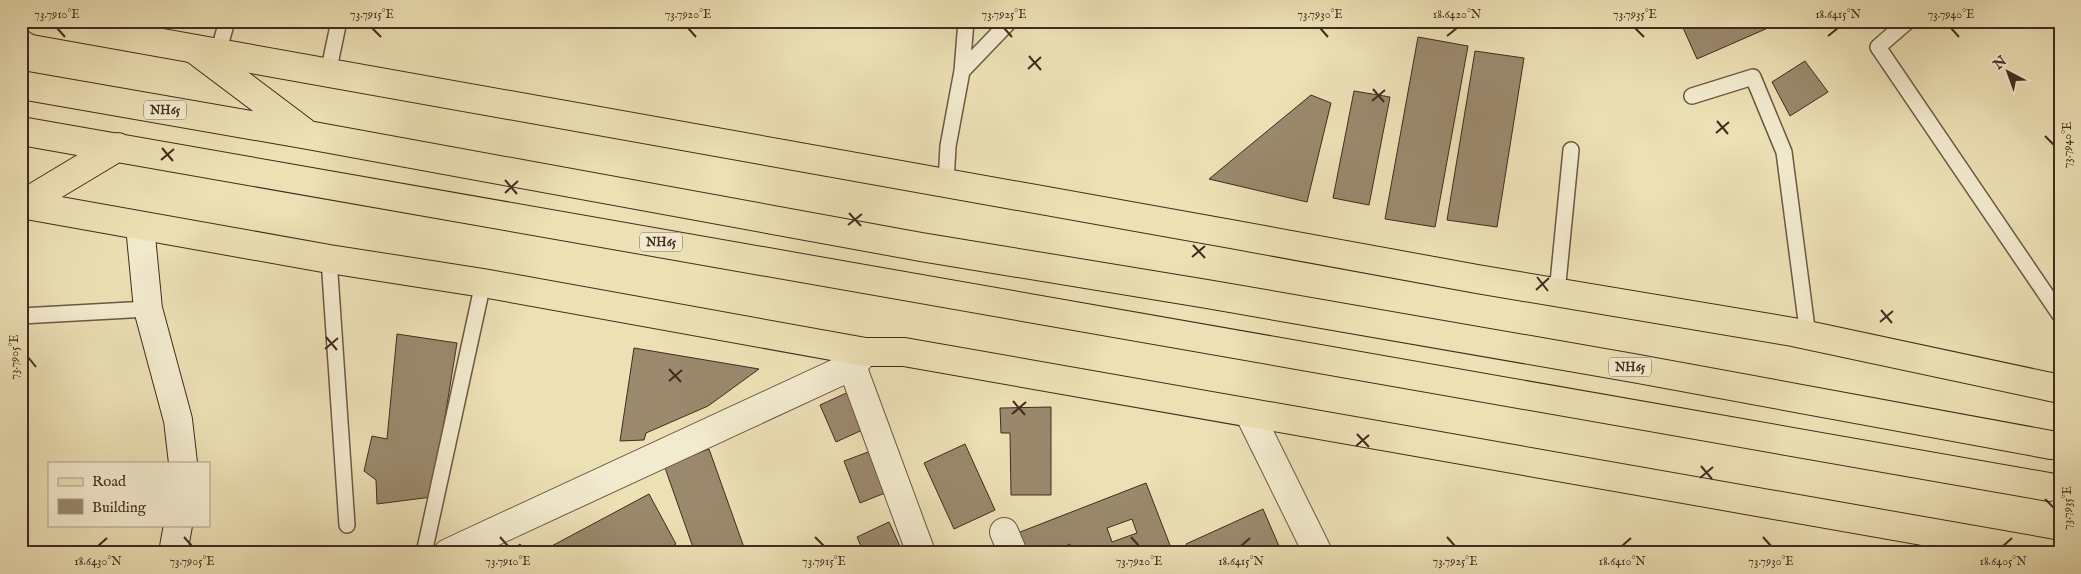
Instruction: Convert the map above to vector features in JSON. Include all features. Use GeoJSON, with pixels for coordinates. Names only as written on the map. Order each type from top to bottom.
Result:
{"type":"FeatureCollection","features":[{"type":"Feature","properties":{"kind":"main road"},"geometry":{"type":"LineString","coordinates":[[39,21],[1557,293],[1808,336],[2060,389]]}},
{"type":"Feature","properties":{"kind":"main road"},"geometry":{"type":"LineString","coordinates":[[206,51],[308,135]]}},
{"type":"Feature","properties":{"kind":"main road","name":"NH65"},"geometry":{"type":"LineString","coordinates":[[21,85],[308,135],[921,247],[1207,294],[1633,368],[2052,445]]}},
{"type":"Feature","properties":{"kind":"main road","name":"NH65"},"geometry":{"type":"LineString","coordinates":[[21,131],[2048,487]]}},
{"type":"Feature","properties":{"kind":"main road"},"geometry":{"type":"LineString","coordinates":[[22,204],[118,147]]}},
{"type":"Feature","properties":{"kind":"main road"},"geometry":{"type":"LineString","coordinates":[[22,204],[329,259],[483,283],[859,359],[904,352],[2048,553]]}},
{"type":"Feature","properties":{"kind":"street"},"geometry":{"type":"LineString","coordinates":[[140,226],[148,310],[178,420],[183,462]]}},
{"type":"Feature","properties":{"kind":"street"},"geometry":{"type":"LineString","coordinates":[[448,553],[859,359],[921,553]]}},
{"type":"Feature","properties":{"kind":"street"},"geometry":{"type":"LineString","coordinates":[[1249,413],[1318,553]]}},
{"type":"Feature","properties":{"kind":"street"},"geometry":{"type":"LineString","coordinates":[[173,553],[178,526]]}},
{"type":"Feature","properties":{"kind":"lane"},"geometry":{"type":"LineString","coordinates":[[206,51],[227,21]]}},
{"type":"Feature","properties":{"kind":"lane"},"geometry":{"type":"LineString","coordinates":[[328,73],[339,21]]}},
{"type":"Feature","properties":{"kind":"lane"},"geometry":{"type":"LineString","coordinates":[[946,183],[948,146],[962,71],[966,21]]}},
{"type":"Feature","properties":{"kind":"lane"},"geometry":{"type":"LineString","coordinates":[[962,71],[1010,21]]}},
{"type":"Feature","properties":{"kind":"lane"},"geometry":{"type":"LineString","coordinates":[[1908,21],[1878,47],[2060,315]]}},
{"type":"Feature","properties":{"kind":"lane"},"geometry":{"type":"LineString","coordinates":[[1692,96],[1753,77],[1784,152],[1808,336]]}},
{"type":"Feature","properties":{"kind":"lane"},"geometry":{"type":"LineString","coordinates":[[1557,293],[1571,150]]}},
{"type":"Feature","properties":{"kind":"lane"},"geometry":{"type":"LineString","coordinates":[[329,259],[347,525]]}},
{"type":"Feature","properties":{"kind":"lane"},"geometry":{"type":"LineString","coordinates":[[424,553],[483,283]]}},
{"type":"Feature","properties":{"kind":"lane"},"geometry":{"type":"LineString","coordinates":[[21,316],[148,310]]}},
{"type":"Feature","properties":{"kind":"building"},"geometry":{"type":"Polygon","coordinates":[[[1680,21],[1776,21],[1777,24],[1697,59],[1680,21]]]}},
{"type":"Feature","properties":{"kind":"building"},"geometry":{"type":"Polygon","coordinates":[[[1418,37],[1468,46],[1435,227],[1385,219],[1418,37]]]}},
{"type":"Feature","properties":{"kind":"building"},"geometry":{"type":"Polygon","coordinates":[[[1475,51],[1524,58],[1497,227],[1447,220],[1475,51]]]}},
{"type":"Feature","properties":{"kind":"building"},"geometry":{"type":"Polygon","coordinates":[[[1805,61],[1828,92],[1790,116],[1772,82],[1805,61]]]}},
{"type":"Feature","properties":{"kind":"building"},"geometry":{"type":"Polygon","coordinates":[[[1354,91],[1390,97],[1369,205],[1333,198],[1354,91]]]}},
{"type":"Feature","properties":{"kind":"building"},"geometry":{"type":"Polygon","coordinates":[[[1311,95],[1331,103],[1307,202],[1209,179],[1311,95]]]}},
{"type":"Feature","properties":{"kind":"building"},"geometry":{"type":"Polygon","coordinates":[[[397,334],[457,343],[432,497],[377,504],[376,480],[364,471],[372,436],[387,439],[397,334]]]}},
{"type":"Feature","properties":{"kind":"building"},"geometry":{"type":"Polygon","coordinates":[[[634,348],[759,369],[708,406],[646,433],[644,440],[620,441],[634,348]]]}},
{"type":"Feature","properties":{"kind":"building"},"geometry":{"type":"Polygon","coordinates":[[[853,390],[869,427],[836,442],[820,405],[853,390]]]}},
{"type":"Feature","properties":{"kind":"building"},"geometry":{"type":"Polygon","coordinates":[[[1051,407],[1051,495],[1011,495],[1010,433],[1001,433],[1000,408],[1051,407]]]}},
{"type":"Feature","properties":{"kind":"building"},"geometry":{"type":"Polygon","coordinates":[[[965,444],[995,510],[954,529],[924,463],[965,444]]]}},
{"type":"Feature","properties":{"kind":"building"},"geometry":{"type":"Polygon","coordinates":[[[879,448],[895,489],[860,503],[844,461],[879,448]]]}},
{"type":"Feature","properties":{"kind":"building"},"geometry":{"type":"Polygon","coordinates":[[[709,449],[746,553],[695,553],[664,465],[709,449]]]}},
{"type":"Feature","properties":{"kind":"building"},"geometry":{"type":"Polygon","coordinates":[[[1146,483],[1173,553],[1073,553],[1070,544],[1048,553],[1023,553],[1015,534],[1146,483]],[[1132,519],[1107,528],[1112,542],[1137,533],[1132,519]]]}},
{"type":"Feature","properties":{"kind":"building"},"geometry":{"type":"Polygon","coordinates":[[[649,494],[676,544],[662,553],[551,553],[548,548],[649,494]]]}},
{"type":"Feature","properties":{"kind":"building"},"geometry":{"type":"Polygon","coordinates":[[[1263,509],[1282,553],[1190,553],[1186,544],[1263,509]]]}},
{"type":"Feature","properties":{"kind":"building"},"geometry":{"type":"Polygon","coordinates":[[[889,522],[903,553],[864,553],[857,537],[889,522]]]}},
{"type":"Feature","properties":{"kind":"building"},"geometry":{"type":"Polygon","coordinates":[[[520,544],[527,553],[508,553],[520,544]]]}}]}
